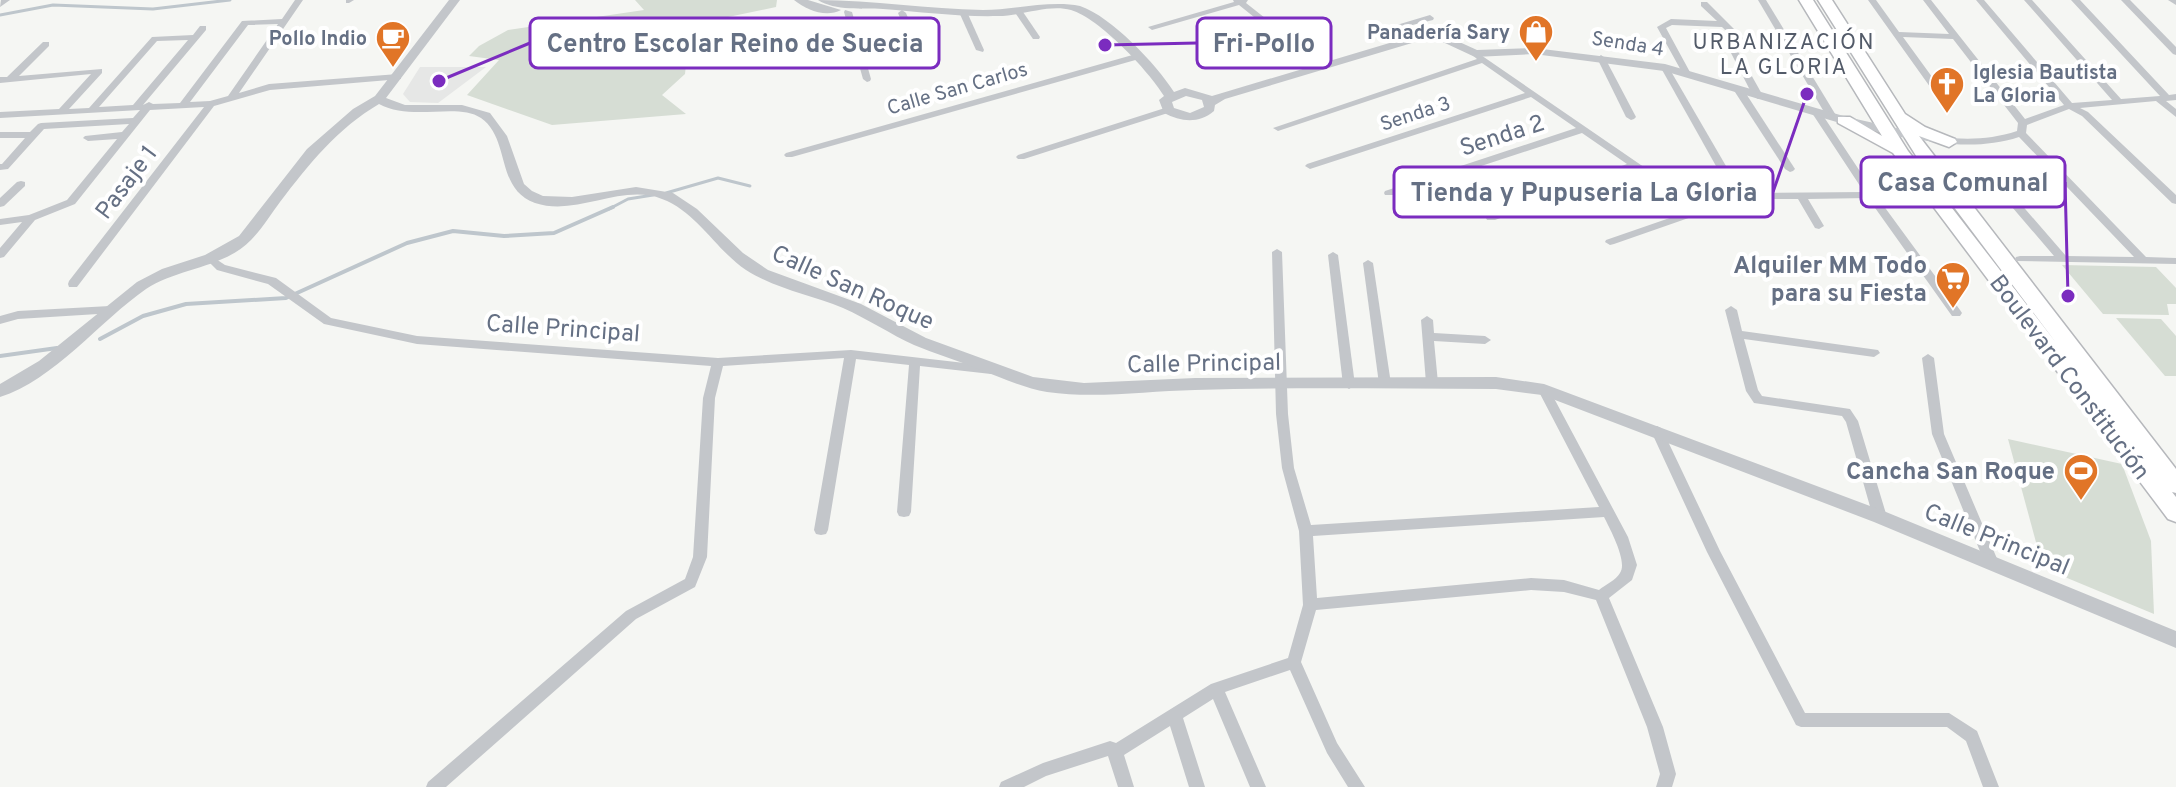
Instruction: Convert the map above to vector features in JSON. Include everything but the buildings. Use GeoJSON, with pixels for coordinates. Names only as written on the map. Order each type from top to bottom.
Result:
{"type":"FeatureCollection","features":[{"type":"Feature","properties":{"kind":"highway","name":"Boulevard Constitución"},"geometry":{"type":"LineString","coordinates":[[1806,0],[1901,153],[2176,513]]}},
{"type":"Feature","properties":{"kind":"highway","name":"Boulevard Constitución"},"geometry":{"type":"LineString","coordinates":[[1825,0],[1926,159],[2176,485]]}},
{"type":"Feature","properties":{"kind":"highway"},"geometry":{"type":"LineString","coordinates":[[1898,114],[1919,130],[1949,142]]}},
{"type":"Feature","properties":{"kind":"highway"},"geometry":{"type":"LineString","coordinates":[[1843,120],[1872,118],[1880,121]]}},
{"type":"Feature","properties":{"kind":"highway"},"geometry":{"type":"LineString","coordinates":[[1843,120],[1901,153]]}},
{"type":"Feature","properties":{"kind":"highway"},"geometry":{"type":"LineString","coordinates":[[1926,159],[1928,148],[1949,142]]}},
{"type":"Feature","properties":{"kind":"street"},"geometry":{"type":"LineString","coordinates":[[0,5],[6,0]]}},
{"type":"Feature","properties":{"kind":"street"},"geometry":{"type":"LineString","coordinates":[[231,98],[299,0]]}},
{"type":"Feature","properties":{"kind":"street"},"geometry":{"type":"LineString","coordinates":[[0,391],[45,365],[149,281],[210,258],[244,239],[312,152],[357,112],[379,99],[455,0]]}},
{"type":"Feature","properties":{"kind":"street"},"geometry":{"type":"LineString","coordinates":[[799,0],[818,9],[848,12],[871,9],[963,12],[1056,7],[1077,9],[1095,20],[1136,57],[1167,91],[1211,98],[1407,38],[1439,33],[1479,57],[1653,178]]}},
{"type":"Feature","properties":{"kind":"street"},"geometry":{"type":"LineString","coordinates":[[823,0],[902,13],[921,10]]}},
{"type":"Feature","properties":{"kind":"street"},"geometry":{"type":"LineString","coordinates":[[1762,0],[1843,120]]}},
{"type":"Feature","properties":{"kind":"street"},"geometry":{"type":"LineString","coordinates":[[1872,0],[1946,103]]}},
{"type":"Feature","properties":{"kind":"street"},"geometry":{"type":"LineString","coordinates":[[1927,0],[2022,128],[2144,261]]}},
{"type":"Feature","properties":{"kind":"street"},"geometry":{"type":"LineString","coordinates":[[1980,0],[2070,106],[2085,114],[2176,201]]}},
{"type":"Feature","properties":{"kind":"street"},"geometry":{"type":"LineString","coordinates":[[2028,0],[2118,101]]}},
{"type":"Feature","properties":{"kind":"street"},"geometry":{"type":"LineString","coordinates":[[2075,0],[2167,98],[2176,114]]}},
{"type":"Feature","properties":{"kind":"street"},"geometry":{"type":"LineString","coordinates":[[2125,0],[2176,52]]}},
{"type":"Feature","properties":{"kind":"street"},"geometry":{"type":"LineString","coordinates":[[1152,27],[1242,1],[1319,65]]}},
{"type":"Feature","properties":{"kind":"street"},"geometry":{"type":"LineString","coordinates":[[1704,4],[1743,42]]}},
{"type":"Feature","properties":{"kind":"street"},"geometry":{"type":"LineString","coordinates":[[1018,11],[1036,37]]}},
{"type":"Feature","properties":{"kind":"street"},"geometry":{"type":"LineString","coordinates":[[848,12],[867,79]]}},
{"type":"Feature","properties":{"kind":"street"},"geometry":{"type":"LineString","coordinates":[[963,12],[980,50]]}},
{"type":"Feature","properties":{"kind":"street"},"geometry":{"type":"LineString","coordinates":[[902,13],[923,64]]}},
{"type":"Feature","properties":{"kind":"street"},"geometry":{"type":"LineString","coordinates":[[1407,38],[1394,27],[1430,18]]}},
{"type":"Feature","properties":{"kind":"street"},"geometry":{"type":"LineString","coordinates":[[184,104],[245,23],[284,21]]}},
{"type":"Feature","properties":{"kind":"street"},"geometry":{"type":"LineString","coordinates":[[1687,74],[1661,27],[1671,22],[1723,24]]}},
{"type":"Feature","properties":{"kind":"street"},"geometry":{"type":"LineString","coordinates":[[137,106],[203,28]]}},
{"type":"Feature","properties":{"kind":"street"},"geometry":{"type":"LineString","coordinates":[[1896,34],[1955,37]]}},
{"type":"Feature","properties":{"kind":"street"},"geometry":{"type":"LineString","coordinates":[[93,108],[155,39],[195,37]]}},
{"type":"Feature","properties":{"kind":"street"},"geometry":{"type":"LineString","coordinates":[[5,80],[46,44]]}},
{"type":"Feature","properties":{"kind":"street","name":"Senda 4"},"geometry":{"type":"LineString","coordinates":[[1278,128],[1479,57],[1534,51],[1665,68],[1843,120]]}},
{"type":"Feature","properties":{"kind":"street"},"geometry":{"type":"LineString","coordinates":[[1735,53],[1758,96]]}},
{"type":"Feature","properties":{"kind":"street","name":"Calle San Carlos"},"geometry":{"type":"LineString","coordinates":[[789,155],[1136,57]]}},
{"type":"Feature","properties":{"kind":"street"},"geometry":{"type":"LineString","coordinates":[[1601,58],[1631,117]]}},
{"type":"Feature","properties":{"kind":"street"},"geometry":{"type":"LineString","coordinates":[[1665,68],[1721,166]]}},
{"type":"Feature","properties":{"kind":"street"},"geometry":{"type":"LineString","coordinates":[[5,80],[99,71],[63,110]]}},
{"type":"Feature","properties":{"kind":"street"},"geometry":{"type":"LineString","coordinates":[[0,115],[211,104],[269,87],[398,77]]}},
{"type":"Feature","properties":{"kind":"street"},"geometry":{"type":"LineString","coordinates":[[1738,89],[1790,169]]}},
{"type":"Feature","properties":{"kind":"street"},"geometry":{"type":"LineString","coordinates":[[1167,91],[1165,105],[1168,110]]}},
{"type":"Feature","properties":{"kind":"street","name":"Senda 3"},"geometry":{"type":"LineString","coordinates":[[1310,166],[1531,94]]}},
{"type":"Feature","properties":{"kind":"street"},"geometry":{"type":"LineString","coordinates":[[1021,157],[1168,110],[1191,117],[1206,112],[1211,98]]}},
{"type":"Feature","properties":{"kind":"street"},"geometry":{"type":"LineString","coordinates":[[1880,121],[1910,135],[1949,142],[2001,141],[2070,106],[2167,98]]}},
{"type":"Feature","properties":{"kind":"street","name":"Calle San Roque"},"geometry":{"type":"LineString","coordinates":[[379,99],[402,110],[454,110],[480,113],[489,118],[500,134],[517,185],[535,198],[555,202],[638,192],[666,195],[761,273],[848,304],[917,340],[1002,371]]}},
{"type":"Feature","properties":{"kind":"street","name":"Pasaje 1"},"geometry":{"type":"LineString","coordinates":[[73,284],[211,104]]}},
{"type":"Feature","properties":{"kind":"street"},"geometry":{"type":"LineString","coordinates":[[0,222],[31,218],[71,202],[149,105]]}},
{"type":"Feature","properties":{"kind":"street"},"geometry":{"type":"LineString","coordinates":[[1817,113],[1871,195],[1956,313]]}},
{"type":"Feature","properties":{"kind":"street"},"geometry":{"type":"LineString","coordinates":[[0,167],[5,167],[41,126],[137,121]]}},
{"type":"Feature","properties":{"kind":"street","name":"Senda 2"},"geometry":{"type":"LineString","coordinates":[[1389,193],[1583,129]]}},
{"type":"Feature","properties":{"kind":"street"},"geometry":{"type":"LineString","coordinates":[[0,135],[33,135]]}},
{"type":"Feature","properties":{"kind":"street"},"geometry":{"type":"LineString","coordinates":[[88,138],[125,135]]}},
{"type":"Feature","properties":{"kind":"street"},"geometry":{"type":"LineString","coordinates":[[1491,218],[1634,165]]}},
{"type":"Feature","properties":{"kind":"street"},"geometry":{"type":"LineString","coordinates":[[0,204],[21,184]]}},
{"type":"Feature","properties":{"kind":"street"},"geometry":{"type":"LineString","coordinates":[[1610,242],[1742,196],[1871,195]]}},
{"type":"Feature","properties":{"kind":"street"},"geometry":{"type":"LineString","coordinates":[[1801,196],[1819,226]]}},
{"type":"Feature","properties":{"kind":"street"},"geometry":{"type":"LineString","coordinates":[[2016,205],[2063,260]]}},
{"type":"Feature","properties":{"kind":"street"},"geometry":{"type":"LineString","coordinates":[[0,255],[31,218]]}},
{"type":"Feature","properties":{"kind":"street"},"geometry":{"type":"LineString","coordinates":[[1277,252],[1282,414],[1288,468],[1306,531],[1310,605],[1294,662],[1332,748],[1357,787]]}},
{"type":"Feature","properties":{"kind":"street"},"geometry":{"type":"LineString","coordinates":[[1333,255],[1349,385]]}},
{"type":"Feature","properties":{"kind":"street","name":"Calle Principal"},"geometry":{"type":"LineString","coordinates":[[210,258],[221,268],[272,281],[328,321],[417,340],[718,362],[851,354],[1002,371],[1048,386],[1101,389],[1174,384],[1496,383],[1544,390],[1880,517],[2176,640]]}},
{"type":"Feature","properties":{"kind":"street"},"geometry":{"type":"LineString","coordinates":[[2020,259],[2176,261]]}},
{"type":"Feature","properties":{"kind":"street"},"geometry":{"type":"LineString","coordinates":[[1368,263],[1385,384]]}},
{"type":"Feature","properties":{"kind":"street"},"geometry":{"type":"LineString","coordinates":[[0,320],[18,315],[110,310]]}},
{"type":"Feature","properties":{"kind":"street"},"geometry":{"type":"LineString","coordinates":[[1731,310],[1752,391],[1758,400],[1846,412],[1852,421],[1880,517]]}},
{"type":"Feature","properties":{"kind":"street"},"geometry":{"type":"LineString","coordinates":[[1427,320],[1432,383]]}},
{"type":"Feature","properties":{"kind":"street"},"geometry":{"type":"LineString","coordinates":[[1737,334],[1874,353]]}},
{"type":"Feature","properties":{"kind":"street"},"geometry":{"type":"LineString","coordinates":[[1428,337],[1485,340]]}},
{"type":"Feature","properties":{"kind":"street"},"geometry":{"type":"LineString","coordinates":[[821,530],[851,354]]}},
{"type":"Feature","properties":{"kind":"street"},"geometry":{"type":"LineString","coordinates":[[1928,358],[1938,434],[1991,561]]}},
{"type":"Feature","properties":{"kind":"street"},"geometry":{"type":"LineString","coordinates":[[904,512],[915,360]]}},
{"type":"Feature","properties":{"kind":"street"},"geometry":{"type":"LineString","coordinates":[[434,787],[631,615],[690,583],[700,557],[709,398],[718,362]]}},
{"type":"Feature","properties":{"kind":"street"},"geometry":{"type":"LineString","coordinates":[[1544,390],[1608,512],[1630,565],[1627,576],[1601,596]]}},
{"type":"Feature","properties":{"kind":"street"},"geometry":{"type":"LineString","coordinates":[[1657,431],[1714,552],[1801,720],[1949,720],[1972,736],[1991,787]]}},
{"type":"Feature","properties":{"kind":"street"},"geometry":{"type":"LineString","coordinates":[[1306,531],[1608,512]]}},
{"type":"Feature","properties":{"kind":"street"},"geometry":{"type":"LineString","coordinates":[[1310,605],[1531,584],[1564,586],[1601,596]]}},
{"type":"Feature","properties":{"kind":"street"},"geometry":{"type":"LineString","coordinates":[[1601,596],[1655,727],[1668,774],[1664,787]]}},
{"type":"Feature","properties":{"kind":"street"},"geometry":{"type":"LineString","coordinates":[[1115,752],[1216,689],[1294,662]]}},
{"type":"Feature","properties":{"kind":"street"},"geometry":{"type":"LineString","coordinates":[[1216,689],[1258,787]]}},
{"type":"Feature","properties":{"kind":"street"},"geometry":{"type":"LineString","coordinates":[[1175,716],[1197,787]]}},
{"type":"Feature","properties":{"kind":"street"},"geometry":{"type":"LineString","coordinates":[[1007,787],[1043,770],[1110,748],[1115,752],[1126,787]]}},
{"type":"Feature","properties":{"kind":"shaded area"},"geometry":{"type":"Polygon","coordinates":[[[635,0],[777,0],[776,7],[690,25],[685,74],[662,95],[686,114],[552,125],[467,95],[499,60],[469,56],[479,46],[508,30],[644,10],[635,0]]]}},
{"type":"Feature","properties":{"kind":"shaded area"},"geometry":{"type":"Polygon","coordinates":[[[420,67],[486,67],[438,103],[410,102],[403,94],[420,67]]]}},
{"type":"Feature","properties":{"kind":"shaded area"},"geometry":{"type":"Polygon","coordinates":[[[2062,265],[2156,267],[2176,288],[2176,304],[2167,304],[2169,315],[2103,314],[2062,265]]]}},
{"type":"Feature","properties":{"kind":"shaded area"},"geometry":{"type":"Polygon","coordinates":[[[2116,318],[2161,319],[2176,336],[2176,376],[2165,376],[2116,318]]]}},
{"type":"Feature","properties":{"kind":"shaded area","name":"Cancha San Roque"},"geometry":{"type":"Polygon","coordinates":[[[2008,439],[2122,464],[2151,541],[2154,614],[2043,568],[2008,439]]]}},
{"type":"Feature","properties":{"kind":"waterway"},"geometry":{"type":"LineString","coordinates":[[0,15],[53,5],[153,9],[230,0]]}},
{"type":"Feature","properties":{"kind":"waterway"},"geometry":{"type":"LineString","coordinates":[[666,193],[718,178],[750,186]]}},
{"type":"Feature","properties":{"kind":"waterway"},"geometry":{"type":"LineString","coordinates":[[612,208],[628,199],[653,195]]}},
{"type":"Feature","properties":{"kind":"waterway"},"geometry":{"type":"LineString","coordinates":[[100,339],[143,316],[186,304],[286,298],[407,243],[453,231],[504,236],[554,233],[612,208]]}},
{"type":"Feature","properties":{"kind":"waterway"},"geometry":{"type":"LineString","coordinates":[[0,356],[57,348]]}},
{"type":"Feature","properties":{"kind":"place","name":"Fri-Pollo"},"geometry":{"type":"Point","coordinates":[1105,45]}},
{"type":"Feature","properties":{"kind":"place","name":"Panadería Sary"},"geometry":{"type":"Point","coordinates":[1536,63]}},
{"type":"Feature","properties":{"kind":"place","name":"Pollo Indio"},"geometry":{"type":"Point","coordinates":[393,69]}},
{"type":"Feature","properties":{"kind":"place","name":"Centro Escolar Reino de Suecia"},"geometry":{"type":"Point","coordinates":[439,81]}},
{"type":"Feature","properties":{"kind":"place","name":"Tienda y Pupuseria La Gloria"},"geometry":{"type":"Point","coordinates":[1807,94]}},
{"type":"Feature","properties":{"kind":"place","name":"Iglesia Bautista La Gloria"},"geometry":{"type":"Point","coordinates":[1947,115]}},
{"type":"Feature","properties":{"kind":"place","name":"Casa Comunal"},"geometry":{"type":"Point","coordinates":[2068,296]}},
{"type":"Feature","properties":{"kind":"place","name":"Alquiler MM Todo para su Fiesta"},"geometry":{"type":"Point","coordinates":[1953,310]}},
{"type":"Feature","properties":{"kind":"place","name":"Cancha San Roque"},"geometry":{"type":"Point","coordinates":[2081,502]}},
{"type":"Feature","properties":{"kind":"district","name":"URBANIZACIÓN LA GLORIA"},"geometry":{"type":"Point","coordinates":[1784,54]}}]}
